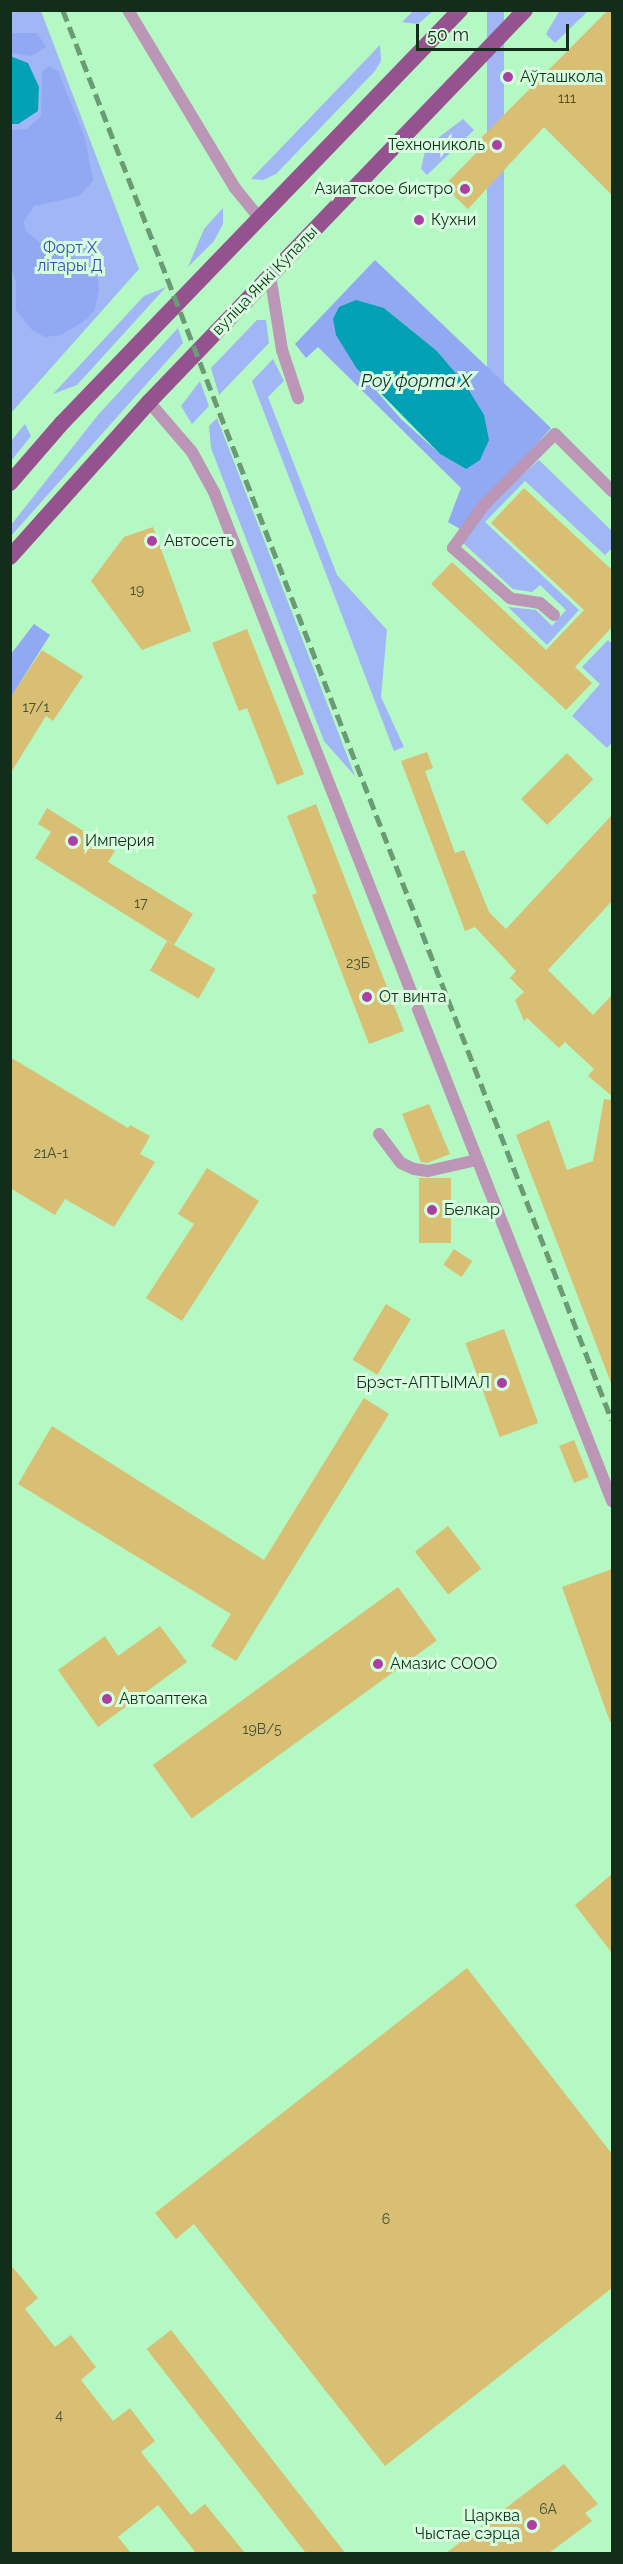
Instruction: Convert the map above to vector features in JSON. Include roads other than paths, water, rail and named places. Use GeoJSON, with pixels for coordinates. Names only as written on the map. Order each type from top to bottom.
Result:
{"type":"FeatureCollection","features":[{"type":"Feature","properties":{"kind":"main road"},"geometry":{"type":"LineString","coordinates":[[10,483],[63,423],[460,10]]}},
{"type":"Feature","properties":{"kind":"main road","name":"вуліца Янкі Купалы"},"geometry":{"type":"LineString","coordinates":[[10,557],[149,402],[525,10]]}},
{"type":"Feature","properties":{"kind":"lane"},"geometry":{"type":"LineString","coordinates":[[128,10],[235,188],[261,219]]}},
{"type":"Feature","properties":{"kind":"lane"},"geometry":{"type":"LineString","coordinates":[[270,275],[282,350],[298,398]]}},
{"type":"Feature","properties":{"kind":"lane"},"geometry":{"type":"LineString","coordinates":[[149,402],[192,452],[214,492],[612,1500]]}},
{"type":"Feature","properties":{"kind":"lane"},"geometry":{"type":"LineString","coordinates":[[554,615],[540,603],[510,598],[453,548],[484,505],[555,434],[612,491]]}},
{"type":"Feature","properties":{"kind":"lane"},"geometry":{"type":"LineString","coordinates":[[379,1134],[396,1158],[414,1169],[435,1170],[477,1160]]}},
{"type":"Feature","properties":{"kind":"water"},"geometry":{"type":"Polygon","coordinates":[[[10,56],[28,63],[39,87],[38,111],[18,124],[11,124],[10,56]]]}},
{"type":"Feature","properties":{"kind":"water","name":"Роў форта X"},"geometry":{"type":"Polygon","coordinates":[[[356,300],[384,308],[437,351],[465,384],[484,415],[489,440],[480,460],[466,469],[440,454],[357,369],[336,335],[333,319],[339,307],[356,300]]]}},
{"type":"Feature","properties":{"kind":"railway"},"geometry":{"type":"LineString","coordinates":[[63,10],[612,1420]]}},
{"type":"Feature","properties":{"kind":"place","name":"Аўташкола"},"geometry":{"type":"Point","coordinates":[508,77]}},
{"type":"Feature","properties":{"kind":"place","name":"Технониколь"},"geometry":{"type":"Point","coordinates":[497,145]}},
{"type":"Feature","properties":{"kind":"place","name":"Азиатское бистро"},"geometry":{"type":"Point","coordinates":[465,189]}},
{"type":"Feature","properties":{"kind":"place","name":"Кухни"},"geometry":{"type":"Point","coordinates":[419,220]}},
{"type":"Feature","properties":{"kind":"place","name":"Автосеть"},"geometry":{"type":"Point","coordinates":[152,541]}},
{"type":"Feature","properties":{"kind":"place","name":"Империя"},"geometry":{"type":"Point","coordinates":[73,841]}},
{"type":"Feature","properties":{"kind":"place","name":"От винта"},"geometry":{"type":"Point","coordinates":[367,997]}},
{"type":"Feature","properties":{"kind":"place","name":"Белкар"},"geometry":{"type":"Point","coordinates":[432,1210]}},
{"type":"Feature","properties":{"kind":"place","name":"Брэст-АПТЫМАЛ"},"geometry":{"type":"Point","coordinates":[502,1383]}},
{"type":"Feature","properties":{"kind":"place","name":"Амазис СООО"},"geometry":{"type":"Point","coordinates":[378,1664]}},
{"type":"Feature","properties":{"kind":"place","name":"Автоаптека"},"geometry":{"type":"Point","coordinates":[107,1699]}},
{"type":"Feature","properties":{"kind":"place","name":"Царква Чыстае сэрца"},"geometry":{"type":"Point","coordinates":[532,2525]}},
{"type":"Feature","properties":{"kind":"park label","name":"Форт X літары Д"},"geometry":{"type":"Point","coordinates":[70,257]}}]}
